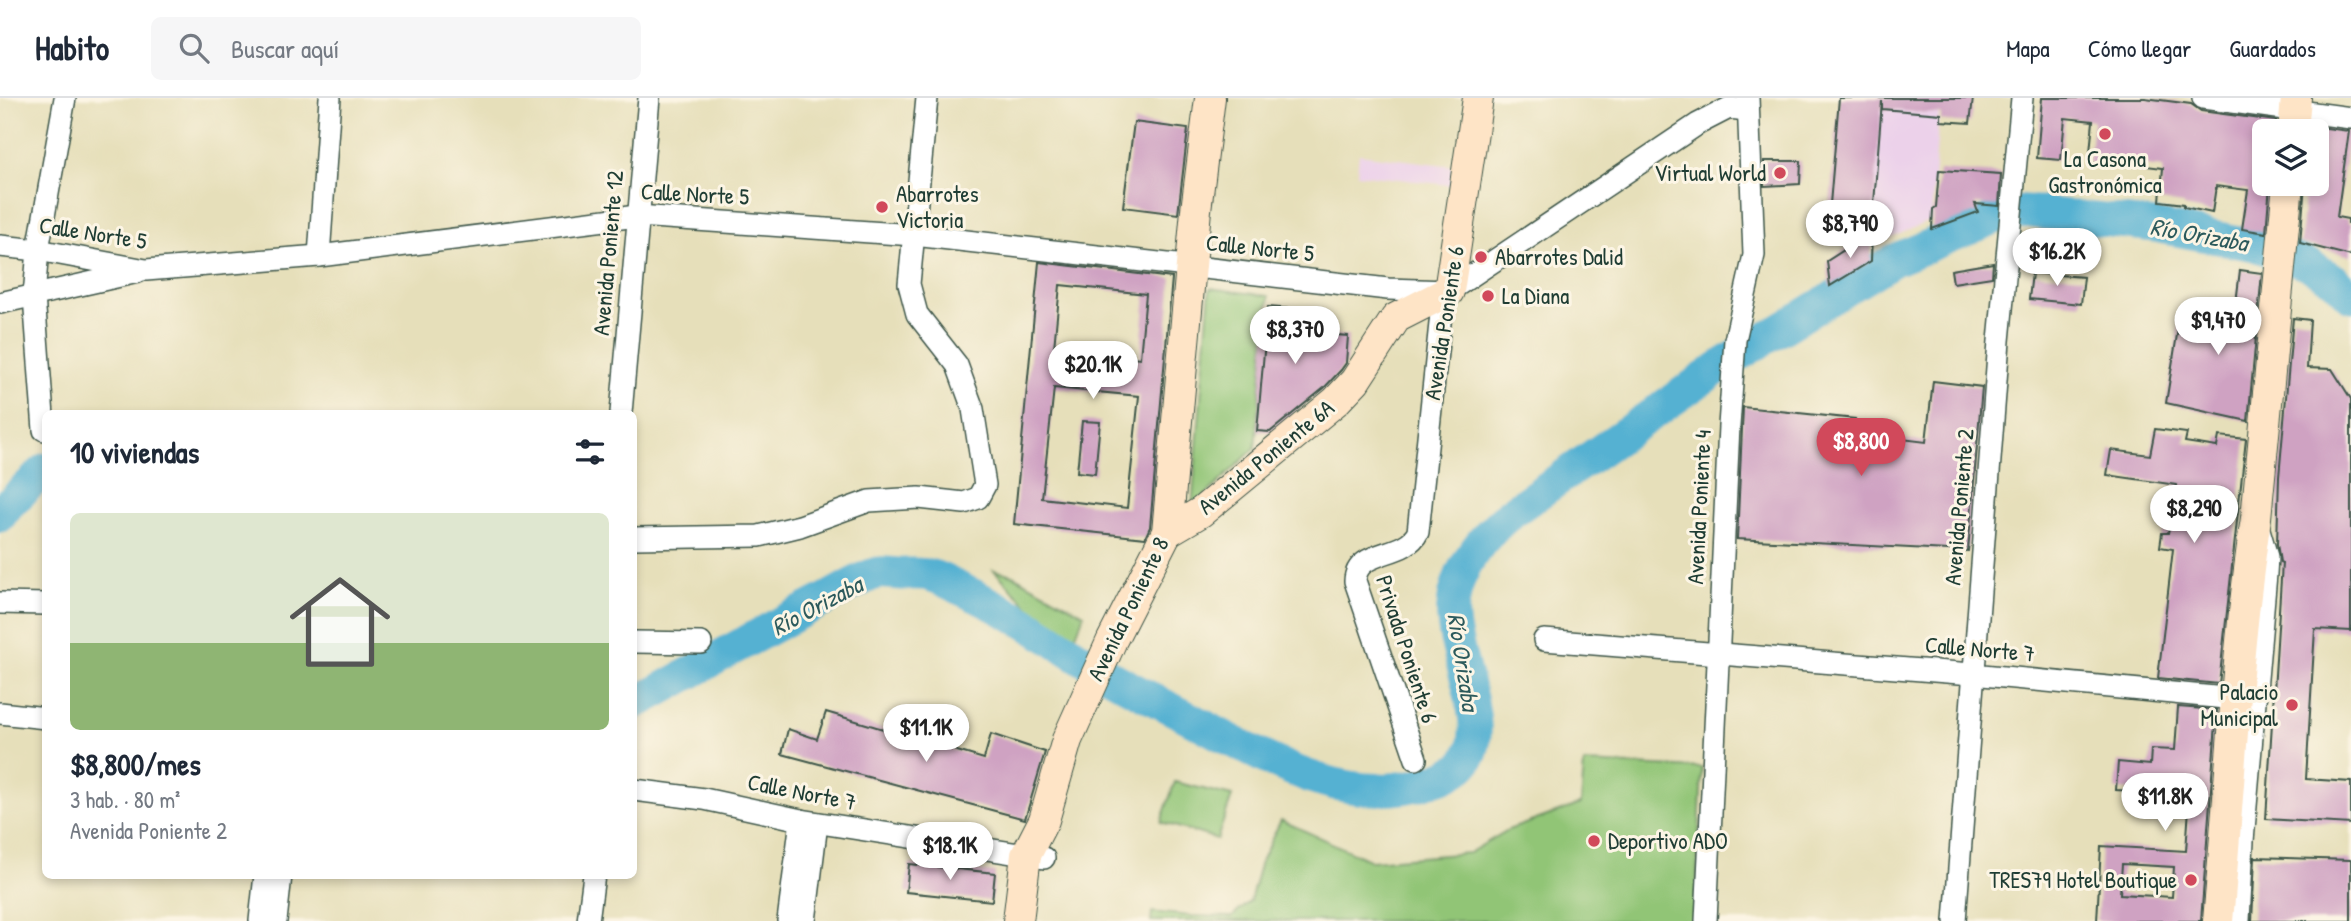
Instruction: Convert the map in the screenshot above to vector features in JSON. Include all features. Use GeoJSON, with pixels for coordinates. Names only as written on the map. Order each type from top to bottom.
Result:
{"type":"FeatureCollection","features":[{"type":"Feature","properties":{"kind":"street"},"geometry":{"type":"LineString","coordinates":[[43,410],[34,296],[38,250],[65,98]]}},
{"type":"Feature","properties":{"kind":"street"},"geometry":{"type":"LineString","coordinates":[[319,256],[330,98]]}},
{"type":"Feature","properties":{"kind":"street","name":"Avenida Poniente 12"},"geometry":{"type":"LineString","coordinates":[[621,410],[649,98]]}},
{"type":"Feature","properties":{"kind":"street"},"geometry":{"type":"LineString","coordinates":[[637,538],[759,537],[800,526],[869,501],[919,498],[964,503],[978,498],[985,485],[973,409],[957,365],[917,314],[909,284],[928,98]]}},
{"type":"Feature","properties":{"kind":"street","name":"Avenida Poniente 8"},"geometry":{"type":"LineString","coordinates":[[1018,921],[1067,740],[1112,639],[1167,533],[1196,210],[1210,98]]}},
{"type":"Feature","properties":{"kind":"street","name":"Avenida Poniente 6"},"geometry":{"type":"LineString","coordinates":[[1407,545],[1415,540],[1418,533],[1441,314],[1449,291],[1478,98]]}},
{"type":"Feature","properties":{"kind":"street","name":"Avenida Poniente 2"},"geometry":{"type":"LineString","coordinates":[[1955,921],[2005,268],[2022,98]]}},
{"type":"Feature","properties":{"kind":"street"},"geometry":{"type":"LineString","coordinates":[[2203,98],[2295,114],[2351,118]]}},
{"type":"Feature","properties":{"kind":"street"},"geometry":{"type":"LineString","coordinates":[[1449,291],[1698,124],[1729,108],[1748,104]]}},
{"type":"Feature","properties":{"kind":"street","name":"Avenida Poniente 4"},"geometry":{"type":"LineString","coordinates":[[1706,921],[1735,340],[1754,255],[1748,104]]}},
{"type":"Feature","properties":{"kind":"street"},"geometry":{"type":"LineString","coordinates":[[2218,921],[2235,699],[2256,518],[2287,196]]}},
{"type":"Feature","properties":{"kind":"street","name":"Calle Norte 5"},"geometry":{"type":"LineString","coordinates":[[0,246],[38,250],[146,270],[319,256],[637,216],[914,235],[1388,289],[1449,291]]}},
{"type":"Feature","properties":{"kind":"street"},"geometry":{"type":"LineString","coordinates":[[0,303],[146,270]]}},
{"type":"Feature","properties":{"kind":"street"},"geometry":{"type":"LineString","coordinates":[[1388,289],[1396,318]]}},
{"type":"Feature","properties":{"kind":"street","name":"Avenida Poniente 6A"},"geometry":{"type":"LineString","coordinates":[[1167,533],[1201,512],[1336,401],[1355,381],[1396,318],[1449,291]]}},
{"type":"Feature","properties":{"kind":"street"},"geometry":{"type":"LineString","coordinates":[[2239,921],[2267,557],[2256,518]]}},
{"type":"Feature","properties":{"kind":"street","name":"Privada Poniente 6"},"geometry":{"type":"LineString","coordinates":[[1407,545],[1362,563],[1355,571],[1355,581],[1416,760]]}},
{"type":"Feature","properties":{"kind":"street"},"geometry":{"type":"LineString","coordinates":[[0,603],[42,604]]}},
{"type":"Feature","properties":{"kind":"street","name":"Calle Norte 7"},"geometry":{"type":"LineString","coordinates":[[1544,640],[1972,674],[2235,699]]}},
{"type":"Feature","properties":{"kind":"street"},"geometry":{"type":"LineString","coordinates":[[637,642],[701,643]]}},
{"type":"Feature","properties":{"kind":"street"},"geometry":{"type":"LineString","coordinates":[[0,713],[42,718]]}},
{"type":"Feature","properties":{"kind":"street","name":"Calle Norte 7"},"geometry":{"type":"LineString","coordinates":[[637,790],[704,799],[809,821],[1035,857]]}},
{"type":"Feature","properties":{"kind":"street"},"geometry":{"type":"LineString","coordinates":[[788,921],[809,821]]}},
{"type":"Feature","properties":{"kind":"street"},"geometry":{"type":"LineString","coordinates":[[805,921],[809,821]]}},
{"type":"Feature","properties":{"kind":"street","name":"Avenida Poniente 8"},"geometry":{"type":"LineString","coordinates":[[1035,857],[1037,921]]}},
{"type":"Feature","properties":{"kind":"street"},"geometry":{"type":"LineString","coordinates":[[260,921],[265,879]]}},
{"type":"Feature","properties":{"kind":"street"},"geometry":{"type":"LineString","coordinates":[[276,921],[281,879]]}},
{"type":"Feature","properties":{"kind":"street"},"geometry":{"type":"LineString","coordinates":[[588,921],[593,879]]}},
{"type":"Feature","properties":{"kind":"shaded area"},"geometry":{"type":"Polygon","coordinates":[[[1881,109],[1939,114],[1931,220],[1871,247],[1881,109]]]}},
{"type":"Feature","properties":{"kind":"shaded area"},"geometry":{"type":"Polygon","coordinates":[[[1359,154],[1460,167],[1457,186],[1357,174],[1359,154]]]}},
{"type":"Feature","properties":{"kind":"green space"},"geometry":{"type":"Polygon","coordinates":[[[1210,288],[1269,296],[1255,448],[1192,508],[1210,288]]]}},
{"type":"Feature","properties":{"kind":"green space"},"geometry":{"type":"Polygon","coordinates":[[[994,570],[1013,575],[1084,614],[1075,638],[1057,637],[994,570]]]}},
{"type":"Feature","properties":{"kind":"green space","name":"Deportivo ADO"},"geometry":{"type":"Polygon","coordinates":[[[1584,763],[1702,768],[1695,921],[1151,921],[1152,912],[1232,917],[1250,901],[1261,861],[1281,820],[1371,861],[1469,853],[1508,830],[1581,804],[1584,763]]]}},
{"type":"Feature","properties":{"kind":"green space"},"geometry":{"type":"Polygon","coordinates":[[[1175,782],[1232,796],[1217,839],[1161,822],[1175,782]]]}},
{"type":"Feature","properties":{"kind":"building"},"geometry":{"type":"Polygon","coordinates":[[[1839,98],[1973,98],[1970,123],[1941,121],[1941,114],[1882,109],[1882,101],[1873,216],[1829,216],[1839,98]]]}},
{"type":"Feature","properties":{"kind":"building"},"geometry":{"type":"Polygon","coordinates":[[[2042,98],[2145,98],[2191,104],[2201,111],[2261,119],[2252,119],[2252,196],[2269,196],[2266,233],[2242,229],[2248,190],[2216,186],[2212,213],[2184,207],[2184,204],[2160,201],[2163,168],[2115,162],[2114,165],[2089,163],[2093,121],[2065,118],[2061,160],[2037,158],[2042,98]]]}},
{"type":"Feature","properties":{"kind":"building"},"geometry":{"type":"Polygon","coordinates":[[[1134,122],[1188,129],[1178,214],[1123,207],[1134,122]]]}},
{"type":"Feature","properties":{"kind":"building"},"geometry":{"type":"Polygon","coordinates":[[[2329,128],[2349,131],[2337,217],[2348,219],[2348,223],[2351,223],[2351,256],[2300,243],[2304,196],[2329,196],[2329,128]]]}},
{"type":"Feature","properties":{"kind":"building","name":"Virtual World"},"geometry":{"type":"Polygon","coordinates":[[[1764,161],[1801,161],[1800,184],[1764,186],[1764,161]]]}},
{"type":"Feature","properties":{"kind":"building"},"geometry":{"type":"Polygon","coordinates":[[[1939,170],[2001,174],[1999,206],[1975,204],[1978,212],[1932,229],[1939,170]]]}},
{"type":"Feature","properties":{"kind":"building"},"geometry":{"type":"Polygon","coordinates":[[[1872,232],[1871,261],[1830,286],[1827,261],[1872,232]]]}},
{"type":"Feature","properties":{"kind":"building"},"geometry":{"type":"Polygon","coordinates":[[[1039,262],[1172,278],[1150,527],[1145,538],[1014,524],[1039,262]],[[1060,285],[1054,348],[1140,358],[1146,294],[1060,285]],[[1054,388],[1042,498],[1127,508],[1139,396],[1054,388]]]}},
{"type":"Feature","properties":{"kind":"building"},"geometry":{"type":"Polygon","coordinates":[[[1993,263],[1992,277],[1953,283],[1951,270],[1993,263]]]}},
{"type":"Feature","properties":{"kind":"building"},"geometry":{"type":"Polygon","coordinates":[[[2240,270],[2262,273],[2248,421],[2166,403],[2180,316],[2234,320],[2240,270]]]}},
{"type":"Feature","properties":{"kind":"building"},"geometry":{"type":"Polygon","coordinates":[[[2032,273],[2084,277],[2081,304],[2029,299],[2032,273]]]}},
{"type":"Feature","properties":{"kind":"building"},"geometry":{"type":"Polygon","coordinates":[[[1268,307],[1304,310],[1302,332],[1348,336],[1346,363],[1341,370],[1324,388],[1270,432],[1257,431],[1268,307]]]}},
{"type":"Feature","properties":{"kind":"building"},"geometry":{"type":"Polygon","coordinates":[[[2293,318],[2310,320],[2307,368],[2332,369],[2351,399],[2351,631],[2315,629],[2306,779],[2351,782],[2351,824],[2266,819],[2282,563],[2277,544],[2279,477],[2293,318]]]}},
{"type":"Feature","properties":{"kind":"building"},"geometry":{"type":"Polygon","coordinates":[[[1933,381],[1982,387],[1968,551],[1737,539],[1743,407],[1855,419],[1853,433],[1926,442],[1933,381]]]}},
{"type":"Feature","properties":{"kind":"building"},"geometry":{"type":"Polygon","coordinates":[[[1082,421],[1100,422],[1095,474],[1077,472],[1082,421]]]}},
{"type":"Feature","properties":{"kind":"building"},"geometry":{"type":"Polygon","coordinates":[[[2155,429],[2187,433],[2185,442],[2217,447],[2219,436],[2246,439],[2219,684],[2158,678],[2173,549],[2160,547],[2162,533],[2168,533],[2177,485],[2107,475],[2111,450],[2150,455],[2155,429]]]}},
{"type":"Feature","properties":{"kind":"building"},"geometry":{"type":"Polygon","coordinates":[[[2178,707],[2217,710],[2201,921],[2097,921],[2101,846],[2186,851],[2190,794],[2116,790],[2118,762],[2150,765],[2151,749],[2175,750],[2178,707]],[[2122,864],[2120,894],[2172,897],[2174,867],[2122,864]]]}},
{"type":"Feature","properties":{"kind":"building"},"geometry":{"type":"Polygon","coordinates":[[[826,712],[984,759],[991,734],[1045,752],[1025,819],[782,754],[788,729],[817,739],[826,712]]]}},
{"type":"Feature","properties":{"kind":"building"},"geometry":{"type":"Polygon","coordinates":[[[2255,857],[2351,860],[2351,921],[2252,921],[2255,857]]]}},
{"type":"Feature","properties":{"kind":"building"},"geometry":{"type":"Polygon","coordinates":[[[909,864],[995,873],[992,901],[906,892],[909,864]]]}},
{"type":"Feature","properties":{"kind":"waterway","name":"Río Orizaba"},"geometry":{"type":"LineString","coordinates":[[637,702],[872,575],[925,574],[1003,610],[1110,676],[1278,764],[1307,776],[1366,789],[1397,789],[1427,782],[1460,768],[1471,753],[1475,735],[1474,714],[1458,646],[1453,606],[1455,591],[1466,565],[1491,531],[1512,512],[1724,364],[1894,260],[1995,218],[2025,211],[2155,226],[2255,245],[2305,263],[2335,280],[2351,296]]}},
{"type":"Feature","properties":{"kind":"waterway","name":"Río Orizaba"},"geometry":{"type":"LineString","coordinates":[[0,516],[42,473]]}},
{"type":"Feature","properties":{"kind":"place","name":"La Casona Gastronómica"},"geometry":{"type":"Point","coordinates":[2105,134]}},
{"type":"Feature","properties":{"kind":"place","name":"Virtual World"},"geometry":{"type":"Point","coordinates":[1780,173]}},
{"type":"Feature","properties":{"kind":"place","name":"Abarrotes Victoria"},"geometry":{"type":"Point","coordinates":[882,207]}},
{"type":"Feature","properties":{"kind":"place","name":"Abarrotes Dalid"},"geometry":{"type":"Point","coordinates":[1481,257]}},
{"type":"Feature","properties":{"kind":"place","name":"La Diana"},"geometry":{"type":"Point","coordinates":[1488,296]}},
{"type":"Feature","properties":{"kind":"place","name":"Palacio Municipal"},"geometry":{"type":"Point","coordinates":[2292,705]}},
{"type":"Feature","properties":{"kind":"place","name":"Deportivo ADO"},"geometry":{"type":"Point","coordinates":[1594,841]}},
{"type":"Feature","properties":{"kind":"place","name":"TRES79 Hotel Boutique"},"geometry":{"type":"Point","coordinates":[2191,880]}}]}
